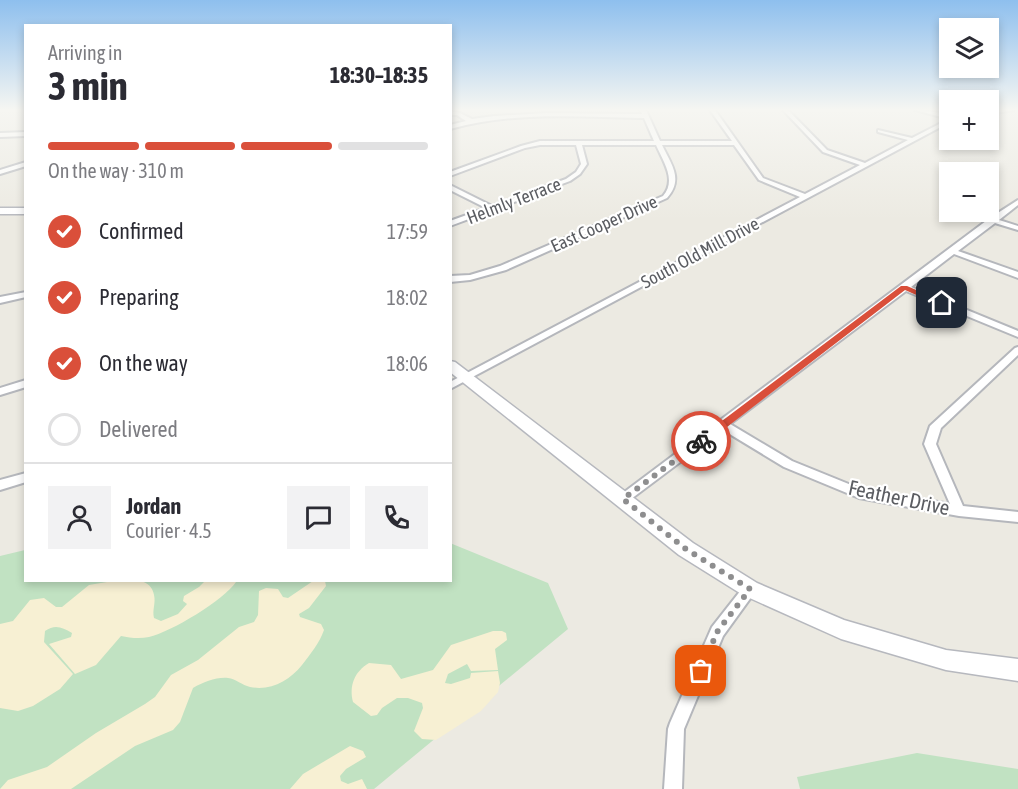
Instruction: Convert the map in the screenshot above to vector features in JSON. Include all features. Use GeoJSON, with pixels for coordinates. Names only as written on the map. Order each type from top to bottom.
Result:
{"type":"FeatureCollection","features":[{"type":"Feature","properties":{"kind":"street"},"geometry":{"type":"LineString","coordinates":[[452,173],[523,147]]}},
{"type":"Feature","properties":{"kind":"street","name":"Helmly Terrace"},"geometry":{"type":"LineString","coordinates":[[452,223],[551,188],[578,173],[584,164],[579,147]]}},
{"type":"Feature","properties":{"kind":"street","name":"East Cooper Drive"},"geometry":{"type":"LineString","coordinates":[[452,279],[470,277],[503,268],[665,197],[671,191],[674,181],[659,147]]}},
{"type":"Feature","properties":{"kind":"street"},"geometry":{"type":"LineString","coordinates":[[738,147],[761,179],[806,197]]}},
{"type":"Feature","properties":{"kind":"street"},"geometry":{"type":"LineString","coordinates":[[821,147],[825,151],[865,165]]}},
{"type":"Feature","properties":{"kind":"street","name":"South Old Mill Drive"},"geometry":{"type":"LineString","coordinates":[[458,382],[901,147]]}},
{"type":"Feature","properties":{"kind":"street"},"geometry":{"type":"LineString","coordinates":[[2,170],[24,164]]}},
{"type":"Feature","properties":{"kind":"street"},"geometry":{"type":"LineString","coordinates":[[452,188],[494,209]]}},
{"type":"Feature","properties":{"kind":"street"},"geometry":{"type":"LineString","coordinates":[[999,216],[1018,202]]}},
{"type":"Feature","properties":{"kind":"street"},"geometry":{"type":"LineString","coordinates":[[0,211],[24,211]]}},
{"type":"Feature","properties":{"kind":"street"},"geometry":{"type":"LineString","coordinates":[[623,499],[990,222]]}},
{"type":"Feature","properties":{"kind":"street"},"geometry":{"type":"LineString","coordinates":[[999,222],[1018,228]]}},
{"type":"Feature","properties":{"kind":"street"},"geometry":{"type":"LineString","coordinates":[[952,251],[1018,275]]}},
{"type":"Feature","properties":{"kind":"street"},"geometry":{"type":"LineString","coordinates":[[904,287],[1018,334]]}},
{"type":"Feature","properties":{"kind":"street"},"geometry":{"type":"LineString","coordinates":[[0,300],[24,294]]}},
{"type":"Feature","properties":{"kind":"street"},"geometry":{"type":"LineString","coordinates":[[959,511],[930,444],[936,426],[1018,350]]}},
{"type":"Feature","properties":{"kind":"street"},"geometry":{"type":"LineString","coordinates":[[458,382],[623,499],[686,549],[750,589],[841,629],[946,660],[1018,670]]}},
{"type":"Feature","properties":{"kind":"street"},"geometry":{"type":"LineString","coordinates":[[0,392],[24,384]]}},
{"type":"Feature","properties":{"kind":"street","name":"Feather Drive"},"geometry":{"type":"LineString","coordinates":[[723,425],[788,464],[859,493],[959,511],[1018,517]]}},
{"type":"Feature","properties":{"kind":"street"},"geometry":{"type":"LineString","coordinates":[[0,485],[24,478]]}},
{"type":"Feature","properties":{"kind":"street"},"geometry":{"type":"LineString","coordinates":[[673,789],[676,729],[717,632],[750,589]]}},
{"type":"Feature","properties":{"kind":"green space"},"geometry":{"type":"Polygon","coordinates":[[[452,544],[548,583],[568,629],[374,789],[0,789],[0,556],[24,550],[24,582],[452,582],[452,544]]]}},
{"type":"Feature","properties":{"kind":"green space"},"geometry":{"type":"Polygon","coordinates":[[[917,753],[1018,769],[1018,789],[800,789],[797,777],[917,753]]]}},
{"type":"Feature","properties":{"kind":"sand"},"geometry":{"type":"Polygon","coordinates":[[[107,582],[143,582],[152,589],[155,601],[154,618],[161,621],[178,614],[187,604],[183,601],[184,596],[204,582],[236,582],[209,606],[170,629],[146,638],[121,636],[96,665],[75,674],[49,644],[71,637],[72,633],[58,627],[45,631],[44,642],[73,674],[60,689],[33,706],[18,711],[0,708],[0,624],[13,621],[30,600],[44,598],[56,607],[62,607],[89,585],[107,582]]]}},
{"type":"Feature","properties":{"kind":"sand"},"geometry":{"type":"Polygon","coordinates":[[[312,582],[325,582],[326,586],[309,608],[299,614],[300,617],[321,624],[324,630],[302,665],[279,684],[258,688],[228,678],[206,682],[193,688],[180,722],[173,730],[135,746],[71,789],[0,789],[8,780],[47,767],[96,733],[145,704],[155,697],[171,675],[198,660],[239,627],[254,622],[258,615],[259,591],[266,588],[278,589],[283,597],[288,598],[312,582]]]}},
{"type":"Feature","properties":{"kind":"sand"},"geometry":{"type":"Polygon","coordinates":[[[493,631],[506,633],[507,640],[495,649],[498,670],[471,671],[467,664],[448,674],[445,683],[451,684],[470,678],[471,673],[498,671],[500,683],[498,692],[481,711],[436,740],[422,739],[414,731],[423,708],[422,703],[408,698],[397,698],[382,708],[377,715],[371,716],[353,702],[352,685],[356,675],[369,663],[391,665],[401,679],[433,670],[451,645],[493,631]]]}},
{"type":"Feature","properties":{"kind":"sand"},"geometry":{"type":"Polygon","coordinates":[[[350,746],[363,751],[366,757],[346,769],[340,776],[341,781],[348,784],[362,779],[367,789],[290,789],[303,774],[350,746]]]}},
{"type":"Feature","properties":{"kind":"way so far"},"geometry":{"type":"LineString","coordinates":[[701,441],[623,499],[686,549],[750,589],[717,632],[701,671]]}},
{"type":"Feature","properties":{"kind":"route"},"geometry":{"type":"LineString","coordinates":[[701,441],[904,287],[942,303]]}}]}
